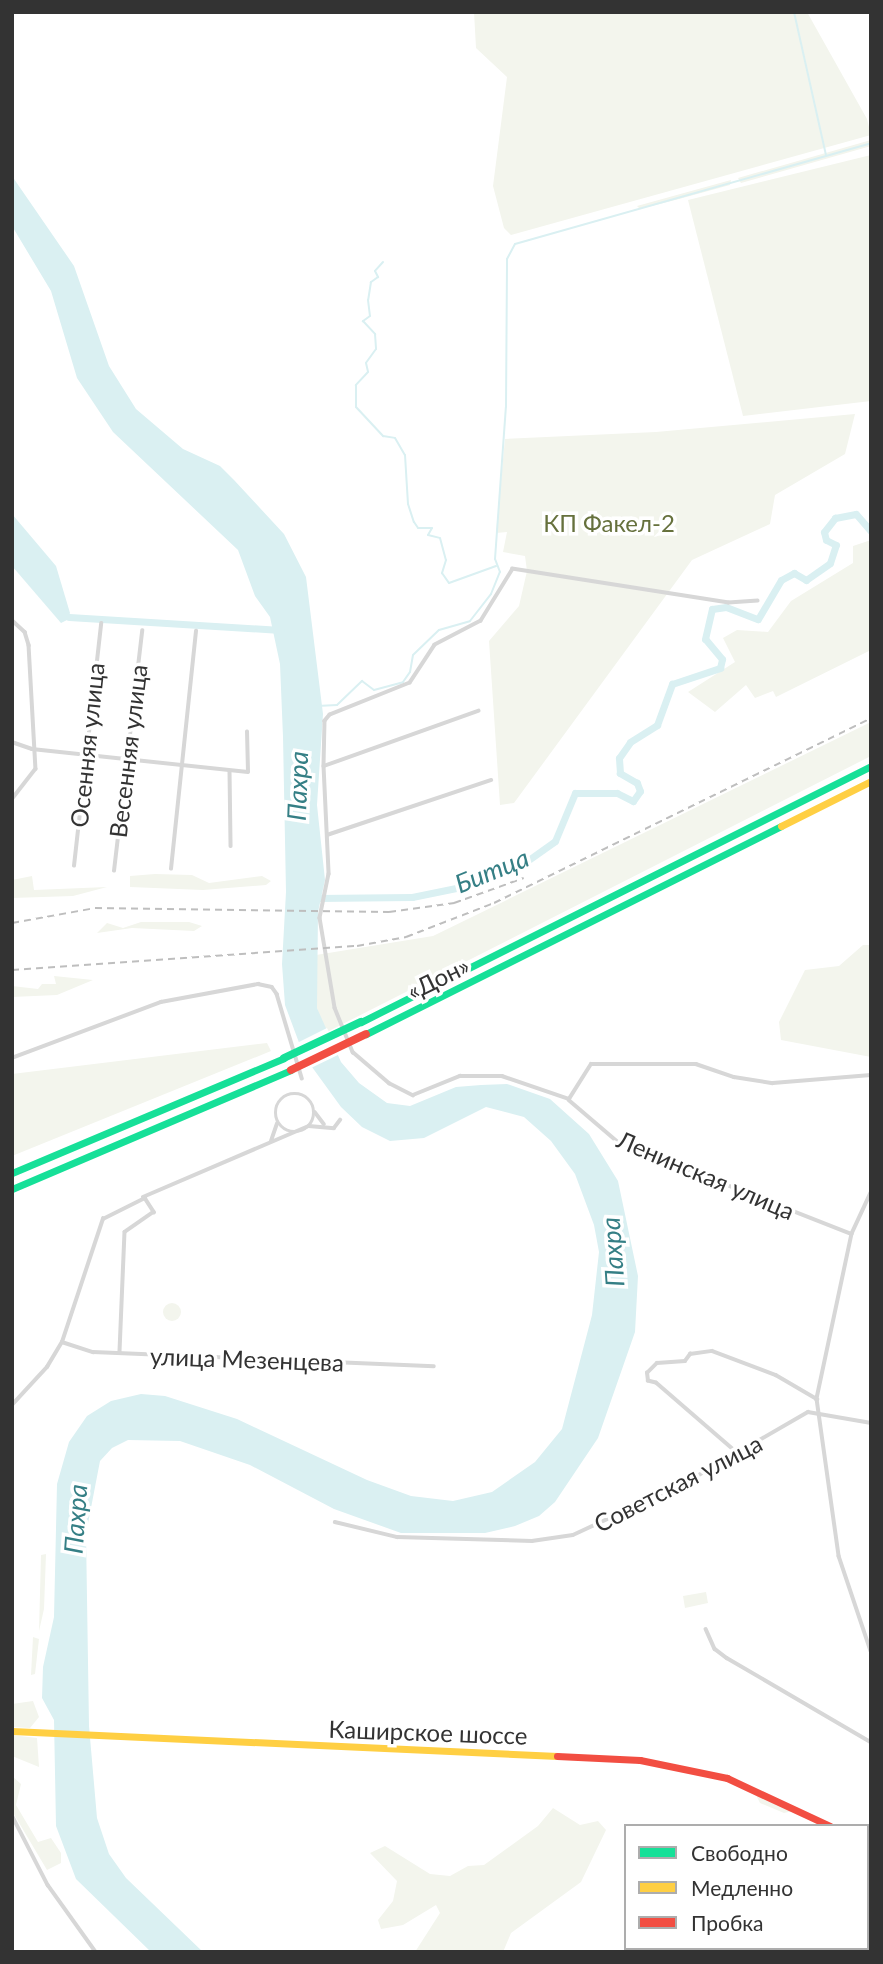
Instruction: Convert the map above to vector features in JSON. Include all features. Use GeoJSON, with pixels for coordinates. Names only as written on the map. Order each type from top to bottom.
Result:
{"type":"FeatureCollection","features":[{"type":"Feature","properties":{"kind":"main road","name":"«Дон»"},"geometry":{"type":"LineString","coordinates":[[12,1173],[284,1058],[361,1022],[871,766]]}},
{"type":"Feature","properties":{"kind":"main road","name":"«Дон»"},"geometry":{"type":"LineString","coordinates":[[12,1189],[291,1070],[871,781]]}},
{"type":"Feature","properties":{"kind":"main road","name":"Каширское шоссе"},"geometry":{"type":"LineString","coordinates":[[12,1731],[639,1760],[727,1778],[826,1824]]}},
{"type":"Feature","properties":{"kind":"street"},"geometry":{"type":"LineString","coordinates":[[758,601],[729,603],[513,569],[481,621],[435,645],[410,683],[330,715],[325,721],[324,766],[329,874],[320,908],[321,941],[335,1008],[353,1052],[403,1094],[420,1094],[460,1076],[502,1076],[569,1099],[591,1064],[696,1064],[734,1077],[773,1083],[871,1075]]}},
{"type":"Feature","properties":{"kind":"street"},"geometry":{"type":"LineString","coordinates":[[12,620],[25,632],[32,749],[36,769],[12,800]]}},
{"type":"Feature","properties":{"kind":"street","name":"Осенняя улица"},"geometry":{"type":"LineString","coordinates":[[74,866],[101,624]]}},
{"type":"Feature","properties":{"kind":"street","name":"Весенняя улица"},"geometry":{"type":"LineString","coordinates":[[114,871],[142,631]]}},
{"type":"Feature","properties":{"kind":"street"},"geometry":{"type":"LineString","coordinates":[[172,869],[196,631]]}},
{"type":"Feature","properties":{"kind":"street"},"geometry":{"type":"LineString","coordinates":[[324,766],[478,711]]}},
{"type":"Feature","properties":{"kind":"street"},"geometry":{"type":"LineString","coordinates":[[12,742],[32,749],[248,772],[247,732]]}},
{"type":"Feature","properties":{"kind":"street"},"geometry":{"type":"LineString","coordinates":[[230,770],[231,846]]}},
{"type":"Feature","properties":{"kind":"street"},"geometry":{"type":"LineString","coordinates":[[327,835],[491,780]]}},
{"type":"Feature","properties":{"kind":"street"},"geometry":{"type":"LineString","coordinates":[[12,1058],[161,1002],[258,984],[272,987],[277,994],[302,1078]]}},
{"type":"Feature","properties":{"kind":"street"},"geometry":{"type":"LineString","coordinates":[[271,1142],[277,1124],[274,1112],[288,1096],[307,1097],[325,1125]]}},
{"type":"Feature","properties":{"kind":"street","name":"Ленинская улица"},"geometry":{"type":"LineString","coordinates":[[569,1099],[618,1142],[852,1234]]}},
{"type":"Feature","properties":{"kind":"street"},"geometry":{"type":"LineString","coordinates":[[12,1405],[47,1367],[62,1342],[100,1223],[111,1211],[300,1129],[311,1123],[315,1112]]}},
{"type":"Feature","properties":{"kind":"street"},"geometry":{"type":"LineString","coordinates":[[277,1124],[283,1129],[325,1125],[334,1128],[340,1120]]}},
{"type":"Feature","properties":{"kind":"street"},"geometry":{"type":"LineString","coordinates":[[871,1193],[852,1234],[817,1399],[845,1576],[871,1651]]}},
{"type":"Feature","properties":{"kind":"street"},"geometry":{"type":"LineString","coordinates":[[120,1353],[126,1230],[154,1212],[148,1199],[141,1198]]}},
{"type":"Feature","properties":{"kind":"street","name":"улица Мезенцева"},"geometry":{"type":"LineString","coordinates":[[62,1342],[82,1351],[434,1366]]}},
{"type":"Feature","properties":{"kind":"street"},"geometry":{"type":"LineString","coordinates":[[738,1454],[648,1381],[647,1374],[657,1363],[685,1362],[690,1354],[712,1351],[776,1375],[817,1399]]}},
{"type":"Feature","properties":{"kind":"street"},"geometry":{"type":"LineString","coordinates":[[818,1410],[871,1423]]}},
{"type":"Feature","properties":{"kind":"street","name":"Советская улица"},"geometry":{"type":"LineString","coordinates":[[335,1522],[397,1536],[532,1541],[573,1535],[738,1454],[818,1410]]}},
{"type":"Feature","properties":{"kind":"street"},"geometry":{"type":"LineString","coordinates":[[706,1629],[715,1649],[727,1658],[871,1742]]}},
{"type":"Feature","properties":{"kind":"street"},"geometry":{"type":"LineString","coordinates":[[12,1815],[48,1885],[96,1952]]}},
{"type":"Feature","properties":{"kind":"green space"},"geometry":{"type":"Polygon","coordinates":[[[474,12],[807,12],[867,119],[871,135],[511,235],[504,228],[493,186],[507,77],[476,48],[474,12]]]}},
{"type":"Feature","properties":{"kind":"green space"},"geometry":{"type":"Polygon","coordinates":[[[871,140],[871,146],[741,183],[738,178],[871,140]]]}},
{"type":"Feature","properties":{"kind":"green space"},"geometry":{"type":"Polygon","coordinates":[[[871,155],[871,401],[743,416],[688,200],[871,155]]]}},
{"type":"Feature","properties":{"kind":"green space"},"geometry":{"type":"Polygon","coordinates":[[[731,180],[730,185],[640,209],[637,206],[731,180]]]}},
{"type":"Feature","properties":{"kind":"green space","name":"КП Факел-2"},"geometry":{"type":"Polygon","coordinates":[[[855,414],[845,454],[775,495],[770,524],[692,560],[514,803],[500,805],[489,641],[519,606],[527,571],[525,556],[503,552],[507,532],[496,533],[505,439],[656,432],[855,414]]]}},
{"type":"Feature","properties":{"kind":"green space"},"geometry":{"type":"Polygon","coordinates":[[[871,540],[871,650],[776,697],[773,691],[755,698],[746,685],[715,712],[688,692],[735,662],[723,638],[737,630],[768,632],[791,601],[853,563],[853,546],[871,540]]]}},
{"type":"Feature","properties":{"kind":"green space"},"geometry":{"type":"Polygon","coordinates":[[[871,722],[871,756],[325,1033],[317,1008],[316,955],[433,936],[871,722]]]}},
{"type":"Feature","properties":{"kind":"green space"},"geometry":{"type":"Polygon","coordinates":[[[192,875],[209,883],[262,876],[271,881],[266,885],[203,890],[130,887],[130,876],[192,875]]]}},
{"type":"Feature","properties":{"kind":"green space"},"geometry":{"type":"Polygon","coordinates":[[[32,876],[34,890],[107,887],[73,896],[12,898],[12,880],[32,876]]]}},
{"type":"Feature","properties":{"kind":"green space"},"geometry":{"type":"Polygon","coordinates":[[[141,922],[189,922],[202,926],[194,931],[132,928],[97,933],[107,923],[123,928],[141,922]]]}},
{"type":"Feature","properties":{"kind":"green space"},"geometry":{"type":"Polygon","coordinates":[[[863,945],[871,945],[871,1057],[781,1040],[779,1022],[805,970],[839,966],[863,945]]]}},
{"type":"Feature","properties":{"kind":"green space"},"geometry":{"type":"Polygon","coordinates":[[[54,976],[93,980],[57,995],[12,997],[12,986],[38,989],[42,984],[56,984],[54,976]]]}},
{"type":"Feature","properties":{"kind":"green space"},"geometry":{"type":"Polygon","coordinates":[[[267,1043],[271,1051],[12,1156],[12,1074],[267,1043]]]}},
{"type":"Feature","properties":{"kind":"green space"},"geometry":{"type":"Polygon","coordinates":[[[172,1303],[178,1306],[181,1312],[178,1318],[172,1321],[166,1318],[163,1312],[166,1306],[172,1303]]]}},
{"type":"Feature","properties":{"kind":"green space"},"geometry":{"type":"Polygon","coordinates":[[[46,1554],[44,1609],[39,1631],[41,1555],[46,1554]]]}},
{"type":"Feature","properties":{"kind":"green space"},"geometry":{"type":"Polygon","coordinates":[[[706,1592],[708,1603],[685,1608],[683,1596],[706,1592]]]}},
{"type":"Feature","properties":{"kind":"green space"},"geometry":{"type":"Polygon","coordinates":[[[33,1637],[39,1639],[35,1674],[31,1675],[33,1637]]]}},
{"type":"Feature","properties":{"kind":"green space"},"geometry":{"type":"Polygon","coordinates":[[[33,1701],[39,1717],[30,1728],[12,1727],[12,1704],[33,1701]]]}},
{"type":"Feature","properties":{"kind":"green space"},"geometry":{"type":"Polygon","coordinates":[[[12,1735],[37,1738],[39,1767],[12,1756],[12,1735]]]}},
{"type":"Feature","properties":{"kind":"green space"},"geometry":{"type":"Polygon","coordinates":[[[12,1776],[21,1784],[16,1805],[38,1842],[51,1838],[61,1853],[61,1863],[47,1870],[12,1811],[12,1776]]]}},
{"type":"Feature","properties":{"kind":"green space"},"geometry":{"type":"Polygon","coordinates":[[[755,1793],[793,1811],[784,1813],[760,1803],[755,1793]]]}},
{"type":"Feature","properties":{"kind":"green space"},"geometry":{"type":"Polygon","coordinates":[[[553,1808],[580,1825],[598,1821],[606,1830],[581,1882],[511,1933],[503,1952],[415,1952],[440,1913],[436,1905],[403,1925],[381,1929],[378,1920],[393,1901],[397,1881],[370,1853],[385,1846],[430,1874],[450,1876],[468,1866],[484,1865],[538,1826],[553,1808]]]}},
{"type":"Feature","properties":{"kind":"water","name":"Пахра"},"geometry":{"type":"Polygon","coordinates":[[[12,176],[74,266],[109,366],[136,409],[183,449],[220,466],[284,534],[306,577],[323,714],[317,805],[325,880],[318,912],[317,1008],[341,1062],[359,1083],[387,1103],[410,1106],[456,1087],[507,1084],[550,1099],[589,1134],[618,1181],[638,1276],[635,1332],[598,1438],[555,1502],[539,1516],[515,1526],[485,1533],[401,1533],[334,1509],[250,1465],[180,1441],[128,1440],[112,1448],[100,1461],[86,1534],[89,1726],[97,1818],[109,1854],[126,1878],[203,1952],[151,1952],[76,1879],[56,1826],[54,1720],[42,1698],[43,1667],[54,1617],[57,1484],[69,1442],[87,1416],[111,1401],[141,1394],[165,1396],[237,1419],[367,1480],[411,1496],[453,1501],[492,1492],[535,1462],[562,1429],[592,1315],[599,1252],[594,1225],[575,1174],[551,1141],[524,1117],[486,1107],[424,1138],[390,1141],[362,1127],[341,1107],[304,1056],[285,1005],[282,964],[286,892],[283,737],[280,664],[270,617],[255,596],[238,550],[113,432],[77,378],[51,291],[12,226],[12,176]]]}},
{"type":"Feature","properties":{"kind":"water"},"geometry":{"type":"Polygon","coordinates":[[[12,514],[56,566],[70,613],[67,620],[61,623],[12,566],[12,514]]]}},
{"type":"Feature","properties":{"kind":"pier"},"geometry":{"type":"Polygon","coordinates":[[[327,1028],[340,1054],[309,1069],[295,1044],[327,1028]]]}},
{"type":"Feature","properties":{"kind":"waterway"},"geometry":{"type":"LineString","coordinates":[[794,12],[826,155]]}},
{"type":"Feature","properties":{"kind":"waterway"},"geometry":{"type":"LineString","coordinates":[[317,706],[337,705],[362,681],[374,690],[403,682],[410,672],[413,655],[439,630],[470,621],[491,594],[500,572],[495,559],[506,407],[507,259],[515,244],[871,143]]}},
{"type":"Feature","properties":{"kind":"waterway"},"geometry":{"type":"LineString","coordinates":[[383,262],[375,271],[378,277],[371,282],[368,300],[370,316],[363,321],[375,334],[376,349],[366,363],[368,372],[356,385],[356,407],[383,436],[395,438],[405,455],[408,504],[414,522],[418,528],[432,528],[428,535],[440,538],[446,560],[442,573],[449,583],[496,566]]}},
{"type":"Feature","properties":{"kind":"waterway","name":"Битца"},"geometry":{"type":"LineString","coordinates":[[317,898],[412,897],[471,885],[520,866],[555,841],[575,793],[617,793],[633,801],[640,791],[637,783],[620,773],[619,758],[630,742],[657,725],[672,684],[720,668],[722,659],[705,639],[712,609],[726,607],[758,619],[781,580],[794,573],[806,580],[830,563],[836,545],[826,540],[824,532],[835,518],[856,514],[871,531]]}},
{"type":"Feature","properties":{"kind":"waterway"},"geometry":{"type":"LineString","coordinates":[[69,617],[281,630]]}},
{"type":"Feature","properties":{"kind":"railway"},"geometry":{"type":"LineString","coordinates":[[12,970],[357,946],[406,937],[494,903],[871,718]]}},
{"type":"Feature","properties":{"kind":"railway"},"geometry":{"type":"LineString","coordinates":[[12,923],[95,908],[389,912],[454,903],[524,878]]}},
{"type":"Feature","properties":{"kind":"traffic: fast"},"geometry":{"type":"LineString","coordinates":[[361,1022],[871,766]]}},
{"type":"Feature","properties":{"kind":"traffic: fast"},"geometry":{"type":"LineString","coordinates":[[366,1034],[781,826]]}},
{"type":"Feature","properties":{"kind":"traffic: fast"},"geometry":{"type":"LineString","coordinates":[[284,1058],[361,1022]]}},
{"type":"Feature","properties":{"kind":"traffic: fast"},"geometry":{"type":"LineString","coordinates":[[12,1173],[284,1058]]}},
{"type":"Feature","properties":{"kind":"traffic: fast"},"geometry":{"type":"LineString","coordinates":[[12,1189],[291,1070]]}},
{"type":"Feature","properties":{"kind":"traffic: slow"},"geometry":{"type":"LineString","coordinates":[[781,826],[871,781]]}},
{"type":"Feature","properties":{"kind":"traffic: slow"},"geometry":{"type":"LineString","coordinates":[[12,1731],[557,1756]]}},
{"type":"Feature","properties":{"kind":"traffic: jam"},"geometry":{"type":"LineString","coordinates":[[291,1070],[366,1034]]}},
{"type":"Feature","properties":{"kind":"traffic: jam"},"geometry":{"type":"LineString","coordinates":[[557,1756],[640,1760],[727,1778],[826,1824]]}}]}
